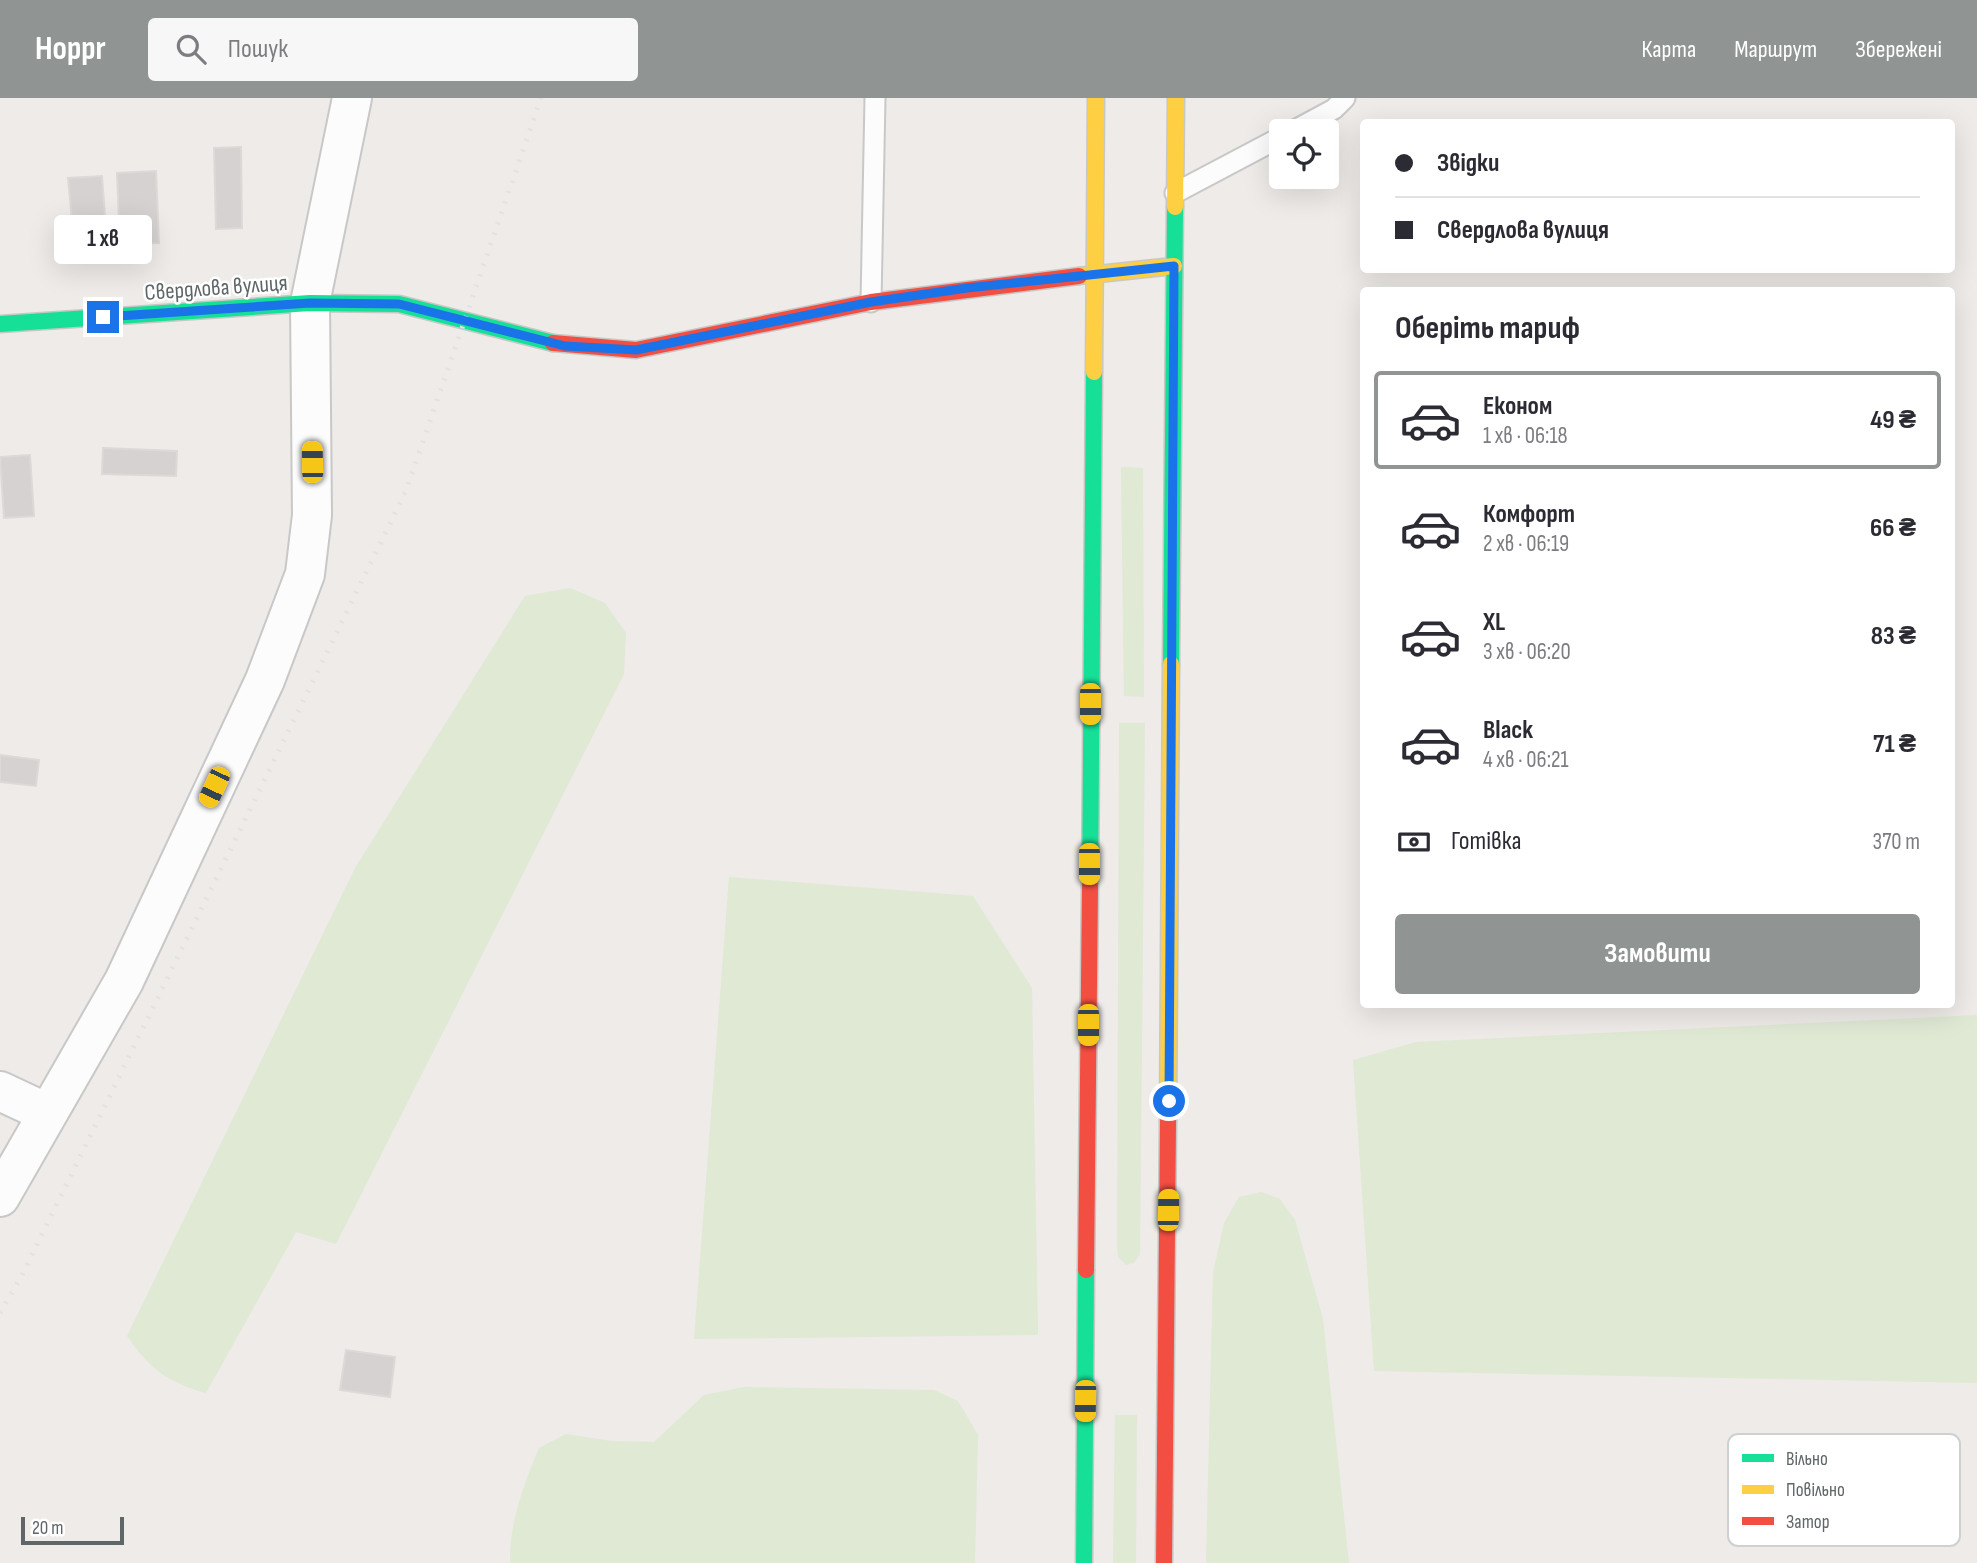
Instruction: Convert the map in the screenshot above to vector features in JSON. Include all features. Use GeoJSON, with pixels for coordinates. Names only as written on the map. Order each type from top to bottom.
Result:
{"type":"FeatureCollection","features":[{"type":"Feature","properties":{"kind":"main road"},"geometry":{"type":"LineString","coordinates":[[1084,1563],[1096,98]]}},
{"type":"Feature","properties":{"kind":"main road"},"geometry":{"type":"LineString","coordinates":[[1164,1563],[1176,98]]}},
{"type":"Feature","properties":{"kind":"main road","name":"Свердлова вулиця"},"geometry":{"type":"LineString","coordinates":[[0,324],[310,303],[399,304],[565,346],[636,350],[871,302],[1174,266]]}},
{"type":"Feature","properties":{"kind":"street"},"geometry":{"type":"LineString","coordinates":[[0,1197],[124,981],[264,680],[305,574],[312,515],[310,303],[352,98]]}},
{"type":"Feature","properties":{"kind":"street"},"geometry":{"type":"LineString","coordinates":[[0,1091],[47,1113]]}},
{"type":"Feature","properties":{"kind":"lane"},"geometry":{"type":"LineString","coordinates":[[871,302],[875,98]]}},
{"type":"Feature","properties":{"kind":"lane"},"geometry":{"type":"LineString","coordinates":[[1315,119],[1334,109],[1345,98]]}},
{"type":"Feature","properties":{"kind":"lane"},"geometry":{"type":"LineString","coordinates":[[1175,193],[1269,143]]}},
{"type":"Feature","properties":{"kind":"green space"},"geometry":{"type":"Polygon","coordinates":[[[1121,467],[1143,468],[1144,697],[1124,696],[1121,467]]]}},
{"type":"Feature","properties":{"kind":"green space"},"geometry":{"type":"Polygon","coordinates":[[[570,588],[605,603],[626,633],[624,674],[336,1244],[296,1232],[206,1393],[180,1384],[152,1366],[127,1336],[355,868],[525,596],[570,588]]]}},
{"type":"Feature","properties":{"kind":"green space"},"geometry":{"type":"Polygon","coordinates":[[[1119,723],[1145,723],[1140,1254],[1134,1263],[1126,1265],[1118,1257],[1117,1244],[1119,723]]]}},
{"type":"Feature","properties":{"kind":"green space"},"geometry":{"type":"Polygon","coordinates":[[[729,877],[973,896],[1032,988],[1038,1335],[694,1339],[729,877]]]}},
{"type":"Feature","properties":{"kind":"green space"},"geometry":{"type":"Polygon","coordinates":[[[1977,1015],[1977,1383],[1374,1371],[1353,1060],[1416,1042],[1977,1015]]]}},
{"type":"Feature","properties":{"kind":"green space"},"geometry":{"type":"Polygon","coordinates":[[[1261,1192],[1280,1199],[1295,1220],[1323,1319],[1349,1563],[1206,1563],[1213,1273],[1224,1223],[1239,1197],[1261,1192]]]}},
{"type":"Feature","properties":{"kind":"green space"},"geometry":{"type":"Polygon","coordinates":[[[744,1387],[934,1390],[958,1401],[978,1435],[975,1563],[510,1563],[515,1519],[539,1448],[566,1434],[611,1441],[654,1442],[704,1395],[744,1387]]]}},
{"type":"Feature","properties":{"kind":"green space"},"geometry":{"type":"Polygon","coordinates":[[[1115,1415],[1137,1415],[1136,1563],[1113,1563],[1115,1415]]]}},
{"type":"Feature","properties":{"kind":"building"},"geometry":{"type":"Polygon","coordinates":[[[241,147],[242,228],[216,229],[214,148],[241,147]]]}},
{"type":"Feature","properties":{"kind":"building"},"geometry":{"type":"Polygon","coordinates":[[[156,171],[159,243],[120,244],[117,173],[156,171]]]}},
{"type":"Feature","properties":{"kind":"building"},"geometry":{"type":"Polygon","coordinates":[[[102,176],[106,229],[73,232],[68,178],[102,176]]]}},
{"type":"Feature","properties":{"kind":"building"},"geometry":{"type":"Polygon","coordinates":[[[103,448],[177,451],[176,476],[102,474],[103,448]]]}},
{"type":"Feature","properties":{"kind":"building"},"geometry":{"type":"Polygon","coordinates":[[[30,455],[34,516],[4,518],[0,457],[30,455]]]}},
{"type":"Feature","properties":{"kind":"building"},"geometry":{"type":"Polygon","coordinates":[[[0,755],[39,760],[36,786],[0,782],[0,755]]]}},
{"type":"Feature","properties":{"kind":"building"},"geometry":{"type":"Polygon","coordinates":[[[346,1350],[395,1357],[390,1397],[340,1390],[346,1350]]]}},
{"type":"Feature","properties":{"kind":"railway"},"geometry":{"type":"LineString","coordinates":[[0,1313],[22,1275],[406,491],[541,98]]}},
{"type":"Feature","properties":{"kind":"traffic: fast"},"geometry":{"type":"LineString","coordinates":[[1171,664],[1175,207]]}},
{"type":"Feature","properties":{"kind":"traffic: fast"},"geometry":{"type":"LineString","coordinates":[[0,324],[310,303],[399,304],[553,343]]}},
{"type":"Feature","properties":{"kind":"traffic: fast"},"geometry":{"type":"LineString","coordinates":[[1090,887],[1094,372]]}},
{"type":"Feature","properties":{"kind":"traffic: fast"},"geometry":{"type":"LineString","coordinates":[[1084,1563],[1086,1270]]}},
{"type":"Feature","properties":{"kind":"traffic: slow"},"geometry":{"type":"LineString","coordinates":[[1094,372],[1096,98]]}},
{"type":"Feature","properties":{"kind":"traffic: slow"},"geometry":{"type":"LineString","coordinates":[[1175,207],[1176,98]]}},
{"type":"Feature","properties":{"kind":"traffic: slow"},"geometry":{"type":"LineString","coordinates":[[1079,276],[1174,266]]}},
{"type":"Feature","properties":{"kind":"traffic: slow"},"geometry":{"type":"LineString","coordinates":[[1168,1121],[1171,664]]}},
{"type":"Feature","properties":{"kind":"traffic: jam"},"geometry":{"type":"LineString","coordinates":[[553,343],[636,350],[871,302],[1079,276]]}},
{"type":"Feature","properties":{"kind":"traffic: jam"},"geometry":{"type":"LineString","coordinates":[[1086,1270],[1090,887]]}},
{"type":"Feature","properties":{"kind":"traffic: jam"},"geometry":{"type":"LineString","coordinates":[[1164,1563],[1168,1121]]}},
{"type":"Feature","properties":{"kind":"route"},"geometry":{"type":"LineString","coordinates":[[103,317],[310,303],[399,304],[565,346],[636,350],[871,302],[967,288],[1174,266],[1169,1101]]}}]}
